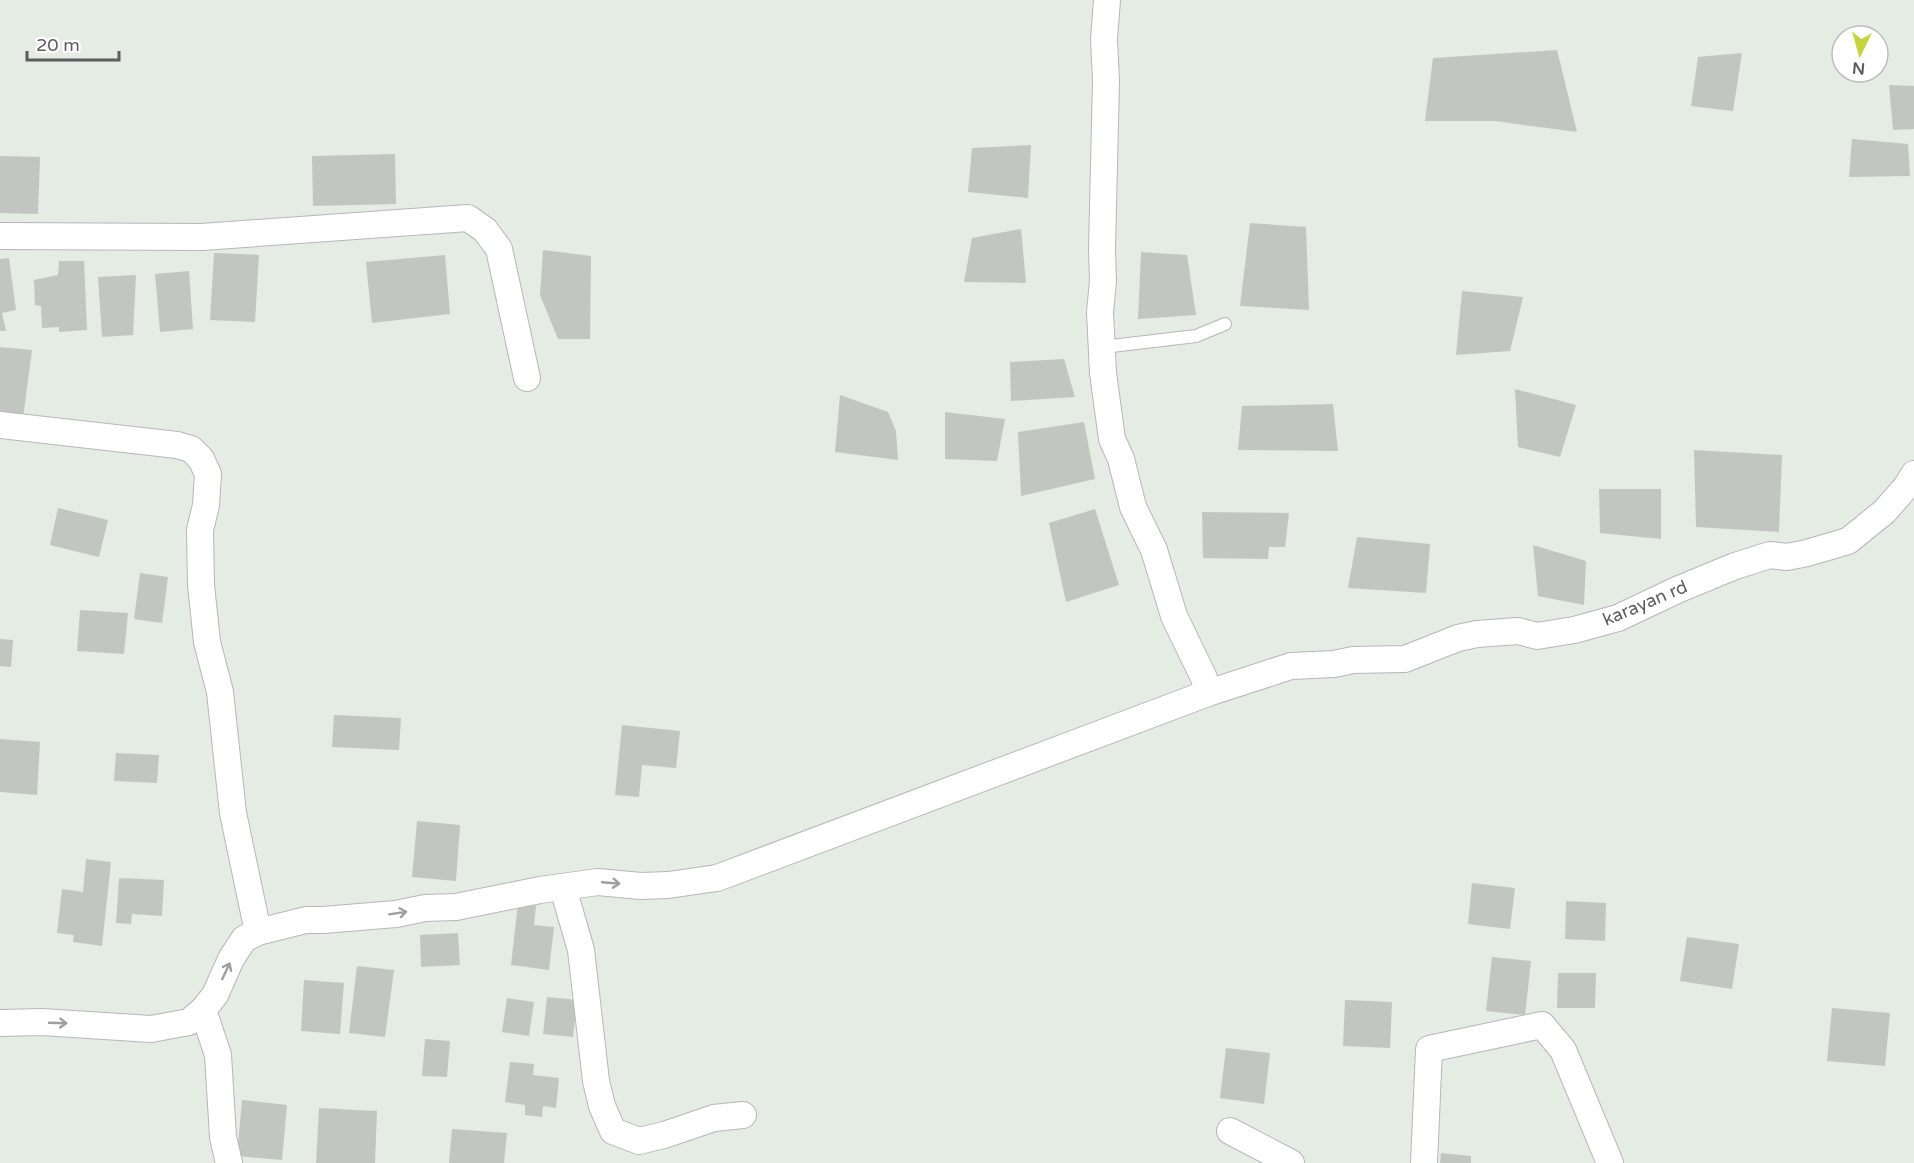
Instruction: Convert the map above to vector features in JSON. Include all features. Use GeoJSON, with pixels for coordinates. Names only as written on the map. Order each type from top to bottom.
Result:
{"type":"FeatureCollection","features":[{"type":"Feature","properties":{"kind":"street"},"geometry":{"type":"LineString","coordinates":[[1107,0],[1104,39],[1106,81],[1103,281],[1100,312],[1103,373],[1112,439],[1121,459],[1133,507],[1154,549],[1174,616],[1206,685]]}},
{"type":"Feature","properties":{"kind":"street"},"geometry":{"type":"LineString","coordinates":[[0,236],[202,237],[468,218],[485,230],[499,249],[528,378]]}},
{"type":"Feature","properties":{"kind":"street"},"geometry":{"type":"LineString","coordinates":[[0,425],[177,445],[191,448],[201,459],[208,474],[206,505],[200,530],[201,585],[207,642],[220,692],[233,813],[258,932],[243,939],[215,995],[189,1022],[151,1029],[53,1023],[0,1023]]}},
{"type":"Feature","properties":{"kind":"street","name":"karayan rd"},"geometry":{"type":"LineString","coordinates":[[258,932],[306,920],[456,907],[540,890],[598,882],[641,886],[668,885],[717,878],[1206,685],[1291,666],[1353,660],[1405,659],[1477,634],[1518,630],[1537,636],[1574,630],[1618,618],[1735,566],[1770,555],[1787,557],[1848,541],[1884,512],[1914,474]]}},
{"type":"Feature","properties":{"kind":"street"},"geometry":{"type":"LineString","coordinates":[[563,888],[581,950],[596,1081],[602,1106],[613,1131],[639,1141],[714,1119],[743,1116]]}},
{"type":"Feature","properties":{"kind":"street"},"geometry":{"type":"LineString","coordinates":[[203,1010],[218,1055],[223,1137],[229,1163]]}},
{"type":"Feature","properties":{"kind":"street"},"geometry":{"type":"LineString","coordinates":[[1424,1163],[1429,1048],[1542,1025],[1563,1050],[1610,1163]]}},
{"type":"Feature","properties":{"kind":"street"},"geometry":{"type":"LineString","coordinates":[[1230,1131],[1291,1163]]}},
{"type":"Feature","properties":{"kind":"lane"},"geometry":{"type":"LineString","coordinates":[[1103,346],[1196,336],[1225,324]]}},
{"type":"Feature","properties":{"kind":"building"},"geometry":{"type":"Polygon","coordinates":[[[1557,50],[1577,132],[1495,121],[1425,121],[1433,58],[1557,50]]]}},
{"type":"Feature","properties":{"kind":"building"},"geometry":{"type":"Polygon","coordinates":[[[1742,53],[1733,111],[1691,106],[1698,57],[1742,53]]]}},
{"type":"Feature","properties":{"kind":"building"},"geometry":{"type":"Polygon","coordinates":[[[1889,85],[1914,86],[1914,129],[1893,130],[1889,85]]]}},
{"type":"Feature","properties":{"kind":"building"},"geometry":{"type":"Polygon","coordinates":[[[1852,139],[1908,144],[1910,176],[1849,177],[1852,139]]]}},
{"type":"Feature","properties":{"kind":"building"},"geometry":{"type":"Polygon","coordinates":[[[1031,145],[1028,198],[968,192],[972,148],[1031,145]]]}},
{"type":"Feature","properties":{"kind":"building"},"geometry":{"type":"Polygon","coordinates":[[[395,154],[396,204],[313,206],[312,156],[395,154]]]}},
{"type":"Feature","properties":{"kind":"building"},"geometry":{"type":"Polygon","coordinates":[[[0,156],[40,157],[38,214],[0,213],[0,156]]]}},
{"type":"Feature","properties":{"kind":"building"},"geometry":{"type":"Polygon","coordinates":[[[1250,223],[1306,227],[1309,310],[1240,306],[1250,223]]]}},
{"type":"Feature","properties":{"kind":"building"},"geometry":{"type":"Polygon","coordinates":[[[1021,229],[1026,283],[964,282],[972,238],[1021,229]]]}},
{"type":"Feature","properties":{"kind":"building"},"geometry":{"type":"Polygon","coordinates":[[[543,250],[591,256],[590,339],[558,339],[540,295],[543,250]]]}},
{"type":"Feature","properties":{"kind":"building"},"geometry":{"type":"Polygon","coordinates":[[[1141,252],[1187,255],[1196,315],[1138,319],[1141,252]]]}},
{"type":"Feature","properties":{"kind":"building"},"geometry":{"type":"Polygon","coordinates":[[[214,253],[259,255],[255,322],[210,320],[214,253]]]}},
{"type":"Feature","properties":{"kind":"building"},"geometry":{"type":"Polygon","coordinates":[[[445,255],[450,314],[372,323],[366,262],[445,255]]]}},
{"type":"Feature","properties":{"kind":"building"},"geometry":{"type":"Polygon","coordinates":[[[9,258],[16,310],[2,313],[6,331],[0,331],[0,259],[9,258]]]}},
{"type":"Feature","properties":{"kind":"building"},"geometry":{"type":"Polygon","coordinates":[[[59,261],[84,261],[87,330],[59,332],[59,327],[42,328],[41,306],[35,305],[34,280],[58,275],[59,261]]]}},
{"type":"Feature","properties":{"kind":"building"},"geometry":{"type":"Polygon","coordinates":[[[189,271],[193,329],[160,332],[155,274],[189,271]]]}},
{"type":"Feature","properties":{"kind":"building"},"geometry":{"type":"Polygon","coordinates":[[[136,275],[133,335],[102,337],[98,277],[136,275]]]}},
{"type":"Feature","properties":{"kind":"building"},"geometry":{"type":"Polygon","coordinates":[[[1462,291],[1523,297],[1510,351],[1456,355],[1462,291]]]}},
{"type":"Feature","properties":{"kind":"building"},"geometry":{"type":"Polygon","coordinates":[[[0,347],[32,350],[23,418],[0,419],[0,347]]]}},
{"type":"Feature","properties":{"kind":"building"},"geometry":{"type":"Polygon","coordinates":[[[1064,359],[1075,397],[1011,401],[1010,362],[1064,359]]]}},
{"type":"Feature","properties":{"kind":"building"},"geometry":{"type":"Polygon","coordinates":[[[1515,389],[1576,405],[1560,457],[1518,447],[1515,389]]]}},
{"type":"Feature","properties":{"kind":"building"},"geometry":{"type":"Polygon","coordinates":[[[840,395],[888,412],[896,431],[898,460],[835,452],[840,395]]]}},
{"type":"Feature","properties":{"kind":"building"},"geometry":{"type":"Polygon","coordinates":[[[1333,404],[1338,451],[1238,450],[1242,406],[1333,404]]]}},
{"type":"Feature","properties":{"kind":"building"},"geometry":{"type":"Polygon","coordinates":[[[945,412],[1005,419],[997,461],[945,459],[945,412]]]}},
{"type":"Feature","properties":{"kind":"building"},"geometry":{"type":"Polygon","coordinates":[[[1084,422],[1095,479],[1021,496],[1018,432],[1084,422]]]}},
{"type":"Feature","properties":{"kind":"building"},"geometry":{"type":"Polygon","coordinates":[[[1694,450],[1782,455],[1779,532],[1696,527],[1694,450]]]}},
{"type":"Feature","properties":{"kind":"building"},"geometry":{"type":"Polygon","coordinates":[[[1599,489],[1661,489],[1661,539],[1600,533],[1599,489]]]}},
{"type":"Feature","properties":{"kind":"building"},"geometry":{"type":"Polygon","coordinates":[[[58,508],[108,520],[99,557],[50,545],[58,508]]]}},
{"type":"Feature","properties":{"kind":"building"},"geometry":{"type":"Polygon","coordinates":[[[1095,509],[1119,585],[1066,602],[1049,523],[1095,509]]]}},
{"type":"Feature","properties":{"kind":"building"},"geometry":{"type":"Polygon","coordinates":[[[1202,512],[1289,513],[1285,547],[1269,547],[1268,559],[1203,558],[1202,512]]]}},
{"type":"Feature","properties":{"kind":"building"},"geometry":{"type":"Polygon","coordinates":[[[1357,537],[1430,544],[1426,593],[1348,588],[1357,537]]]}},
{"type":"Feature","properties":{"kind":"building"},"geometry":{"type":"Polygon","coordinates":[[[1533,545],[1586,561],[1584,605],[1538,596],[1533,545]]]}},
{"type":"Feature","properties":{"kind":"building"},"geometry":{"type":"Polygon","coordinates":[[[140,573],[168,577],[162,623],[134,619],[140,573]]]}},
{"type":"Feature","properties":{"kind":"building"},"geometry":{"type":"Polygon","coordinates":[[[80,610],[128,613],[124,654],[77,651],[80,610]]]}},
{"type":"Feature","properties":{"kind":"building"},"geometry":{"type":"Polygon","coordinates":[[[0,639],[13,640],[11,667],[0,666],[0,639]]]}},
{"type":"Feature","properties":{"kind":"building"},"geometry":{"type":"Polygon","coordinates":[[[334,715],[401,718],[399,750],[332,747],[334,715]]]}},
{"type":"Feature","properties":{"kind":"building"},"geometry":{"type":"Polygon","coordinates":[[[622,725],[680,731],[676,768],[642,765],[639,797],[615,795],[622,725]]]}},
{"type":"Feature","properties":{"kind":"building"},"geometry":{"type":"Polygon","coordinates":[[[0,739],[40,742],[37,795],[0,792],[0,739]]]}},
{"type":"Feature","properties":{"kind":"building"},"geometry":{"type":"Polygon","coordinates":[[[116,753],[159,755],[157,783],[114,781],[116,753]]]}},
{"type":"Feature","properties":{"kind":"building"},"geometry":{"type":"Polygon","coordinates":[[[417,821],[460,825],[456,881],[412,877],[417,821]]]}},
{"type":"Feature","properties":{"kind":"building"},"geometry":{"type":"Polygon","coordinates":[[[86,859],[111,862],[102,946],[73,942],[74,935],[57,933],[62,889],[83,892],[86,859]]]}},
{"type":"Feature","properties":{"kind":"building"},"geometry":{"type":"Polygon","coordinates":[[[119,878],[164,880],[162,916],[132,914],[131,924],[116,923],[119,878]]]}},
{"type":"Feature","properties":{"kind":"building"},"geometry":{"type":"Polygon","coordinates":[[[1472,883],[1515,888],[1510,929],[1468,924],[1472,883]]]}},
{"type":"Feature","properties":{"kind":"building"},"geometry":{"type":"Polygon","coordinates":[[[1566,901],[1606,903],[1605,941],[1565,939],[1566,901]]]}},
{"type":"Feature","properties":{"kind":"building"},"geometry":{"type":"Polygon","coordinates":[[[518,903],[536,906],[534,925],[554,927],[549,970],[511,965],[518,903]]]}},
{"type":"Feature","properties":{"kind":"building"},"geometry":{"type":"Polygon","coordinates":[[[458,933],[460,965],[421,967],[420,935],[458,933]]]}},
{"type":"Feature","properties":{"kind":"building"},"geometry":{"type":"Polygon","coordinates":[[[1687,937],[1739,944],[1732,989],[1680,981],[1687,937]]]}},
{"type":"Feature","properties":{"kind":"building"},"geometry":{"type":"Polygon","coordinates":[[[1492,957],[1531,961],[1525,1015],[1486,1011],[1492,957]]]}},
{"type":"Feature","properties":{"kind":"building"},"geometry":{"type":"Polygon","coordinates":[[[357,966],[394,970],[385,1037],[349,1033],[357,966]]]}},
{"type":"Feature","properties":{"kind":"building"},"geometry":{"type":"Polygon","coordinates":[[[1558,973],[1596,973],[1595,1008],[1557,1008],[1558,973]]]}},
{"type":"Feature","properties":{"kind":"building"},"geometry":{"type":"Polygon","coordinates":[[[304,980],[344,983],[340,1034],[301,1031],[304,980]]]}},
{"type":"Feature","properties":{"kind":"building"},"geometry":{"type":"Polygon","coordinates":[[[547,997],[577,1000],[573,1037],[543,1034],[547,997]]]}},
{"type":"Feature","properties":{"kind":"building"},"geometry":{"type":"Polygon","coordinates":[[[507,998],[534,1002],[529,1036],[502,1032],[507,998]]]}},
{"type":"Feature","properties":{"kind":"building"},"geometry":{"type":"Polygon","coordinates":[[[1345,1000],[1392,1002],[1390,1048],[1343,1046],[1345,1000]]]}},
{"type":"Feature","properties":{"kind":"building"},"geometry":{"type":"Polygon","coordinates":[[[1832,1008],[1890,1013],[1885,1066],[1827,1061],[1832,1008]]]}},
{"type":"Feature","properties":{"kind":"building"},"geometry":{"type":"Polygon","coordinates":[[[425,1039],[450,1041],[447,1077],[422,1076],[425,1039]]]}},
{"type":"Feature","properties":{"kind":"building"},"geometry":{"type":"Polygon","coordinates":[[[1226,1048],[1270,1053],[1264,1104],[1220,1098],[1226,1048]]]}},
{"type":"Feature","properties":{"kind":"building"},"geometry":{"type":"Polygon","coordinates":[[[510,1062],[534,1064],[533,1075],[559,1078],[556,1108],[543,1106],[542,1117],[525,1115],[525,1105],[505,1102],[510,1062]]]}},
{"type":"Feature","properties":{"kind":"building"},"geometry":{"type":"Polygon","coordinates":[[[242,1100],[287,1105],[282,1160],[237,1156],[242,1100]]]}},
{"type":"Feature","properties":{"kind":"building"},"geometry":{"type":"Polygon","coordinates":[[[319,1108],[377,1111],[375,1163],[316,1163],[319,1108]]]}},
{"type":"Feature","properties":{"kind":"building"},"geometry":{"type":"Polygon","coordinates":[[[452,1129],[507,1133],[504,1163],[449,1163],[452,1129]]]}},
{"type":"Feature","properties":{"kind":"building"},"geometry":{"type":"Polygon","coordinates":[[[1441,1153],[1471,1156],[1471,1163],[1440,1163],[1441,1153]]]}}]}
